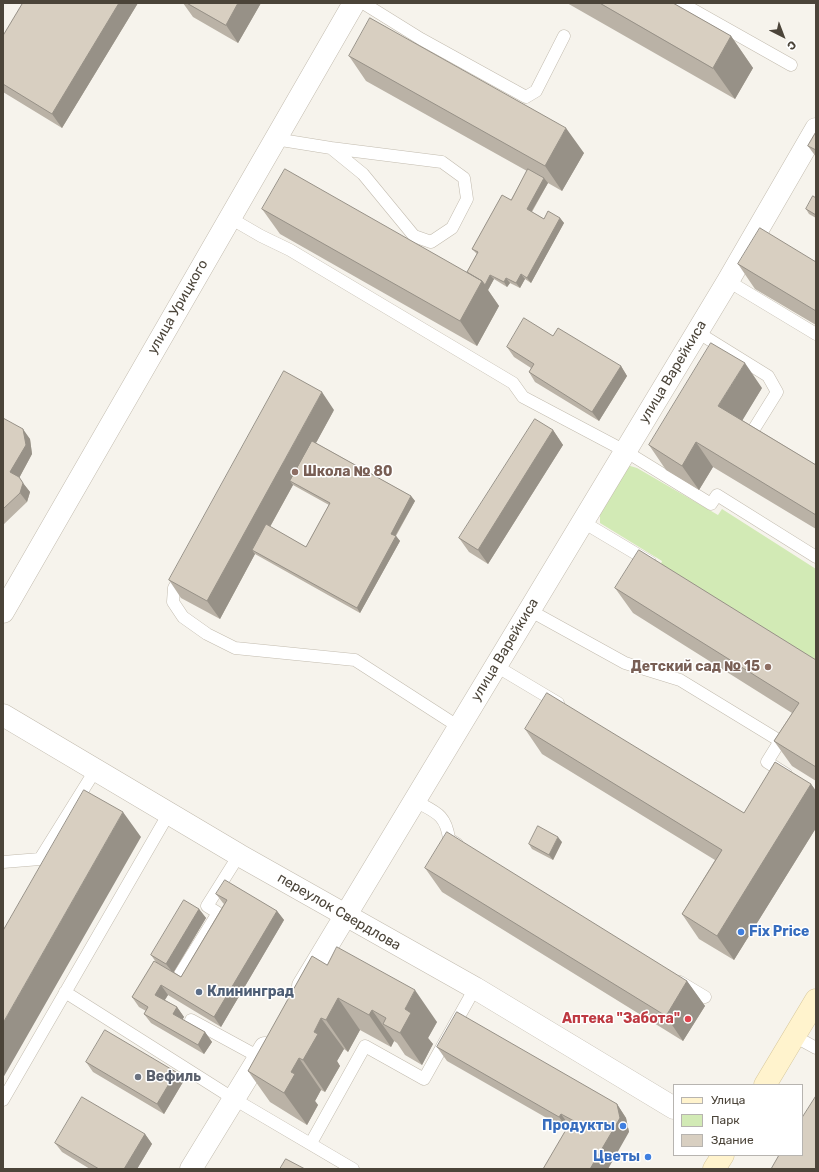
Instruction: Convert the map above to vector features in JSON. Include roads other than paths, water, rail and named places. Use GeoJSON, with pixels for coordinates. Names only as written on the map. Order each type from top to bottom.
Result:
{"type":"FeatureCollection","features":[{"type":"Feature","properties":{"kind":"main road"},"geometry":{"type":"LineString","coordinates":[[766,1084],[816,1000]]}},
{"type":"Feature","properties":{"kind":"main road"},"geometry":{"type":"LineString","coordinates":[[714,1169],[722,1156]]}},
{"type":"Feature","properties":{"kind":"street","name":"улица Урицкого"},"geometry":{"type":"LineString","coordinates":[[3,612],[354,3]]}},
{"type":"Feature","properties":{"kind":"street","name":"улица Варейкиса"},"geometry":{"type":"LineString","coordinates":[[292,1003],[728,281],[816,129]]}},
{"type":"Feature","properties":{"kind":"street","name":"переулок Свердлова"},"geometry":{"type":"LineString","coordinates":[[3,715],[239,855],[475,988],[673,1107]]}},
{"type":"Feature","properties":{"kind":"street"},"geometry":{"type":"LineString","coordinates":[[191,1169],[276,1030]]}},
{"type":"Feature","properties":{"kind":"lane"},"geometry":{"type":"LineString","coordinates":[[363,3],[421,39],[526,97],[536,91],[564,36]]}},
{"type":"Feature","properties":{"kind":"lane"},"geometry":{"type":"LineString","coordinates":[[681,3],[791,65]]}},
{"type":"Feature","properties":{"kind":"lane"},"geometry":{"type":"LineString","coordinates":[[275,140],[442,162],[464,178],[467,199],[452,228],[431,242],[414,236],[363,174],[331,148]]}},
{"type":"Feature","properties":{"kind":"lane"},"geometry":{"type":"LineString","coordinates":[[230,218],[261,236],[290,250],[513,383],[523,397],[625,451],[711,504],[717,495],[816,557]]}},
{"type":"Feature","properties":{"kind":"lane"},"geometry":{"type":"LineString","coordinates":[[728,281],[816,334]]}},
{"type":"Feature","properties":{"kind":"lane"},"geometry":{"type":"LineString","coordinates":[[697,332],[768,376],[777,392],[754,429]]}},
{"type":"Feature","properties":{"kind":"lane"},"geometry":{"type":"LineString","coordinates":[[583,522],[660,568]]}},
{"type":"Feature","properties":{"kind":"lane"},"geometry":{"type":"LineString","coordinates":[[190,561],[174,588],[173,602],[183,617],[207,634],[235,648],[356,660],[459,727]]}},
{"type":"Feature","properties":{"kind":"lane"},"geometry":{"type":"LineString","coordinates":[[529,610],[625,662],[680,680],[780,741],[768,762],[799,782]]}},
{"type":"Feature","properties":{"kind":"lane"},"geometry":{"type":"LineString","coordinates":[[496,666],[570,710]]}},
{"type":"Feature","properties":{"kind":"lane"},"geometry":{"type":"LineString","coordinates":[[3,862],[40,859],[96,770]]}},
{"type":"Feature","properties":{"kind":"lane"},"geometry":{"type":"LineString","coordinates":[[774,783],[781,771]]}},
{"type":"Feature","properties":{"kind":"lane"},"geometry":{"type":"LineString","coordinates":[[415,801],[438,814],[447,825],[449,839],[469,852]]}},
{"type":"Feature","properties":{"kind":"lane"},"geometry":{"type":"LineString","coordinates":[[3,1100],[169,813]]}},
{"type":"Feature","properties":{"kind":"lane"},"geometry":{"type":"LineString","coordinates":[[180,974],[218,913],[207,906],[239,855]]}},
{"type":"Feature","properties":{"kind":"lane"},"geometry":{"type":"LineString","coordinates":[[671,976],[705,997]]}},
{"type":"Feature","properties":{"kind":"lane"},"geometry":{"type":"LineString","coordinates":[[311,1143],[365,1046],[424,1079],[475,988]]}},
{"type":"Feature","properties":{"kind":"lane"},"geometry":{"type":"LineString","coordinates":[[65,992],[234,1099],[353,1169]]}},
{"type":"Feature","properties":{"kind":"lane"},"geometry":{"type":"LineString","coordinates":[[190,1020],[259,1057]]}},
{"type":"Feature","properties":{"kind":"lane"},"geometry":{"type":"LineString","coordinates":[[794,1036],[816,1048]]}},
{"type":"Feature","properties":{"kind":"place","name":"Школа № 80"},"geometry":{"type":"Point","coordinates":[295,472]}},
{"type":"Feature","properties":{"kind":"place","name":"Детский сад № 15"},"geometry":{"type":"Point","coordinates":[768,667]}},
{"type":"Feature","properties":{"kind":"place","name":"Fix Price"},"geometry":{"type":"Point","coordinates":[741,932]}},
{"type":"Feature","properties":{"kind":"place","name":"Клининград"},"geometry":{"type":"Point","coordinates":[199,992]}},
{"type":"Feature","properties":{"kind":"place","name":"Аптека \"Забота\""},"geometry":{"type":"Point","coordinates":[688,1019]}},
{"type":"Feature","properties":{"kind":"place","name":"Вефиль"},"geometry":{"type":"Point","coordinates":[138,1077]}},
{"type":"Feature","properties":{"kind":"place","name":"Продукты"},"geometry":{"type":"Point","coordinates":[623,1126]}},
{"type":"Feature","properties":{"kind":"place","name":"Цветы"},"geometry":{"type":"Point","coordinates":[648,1157]}}]}
